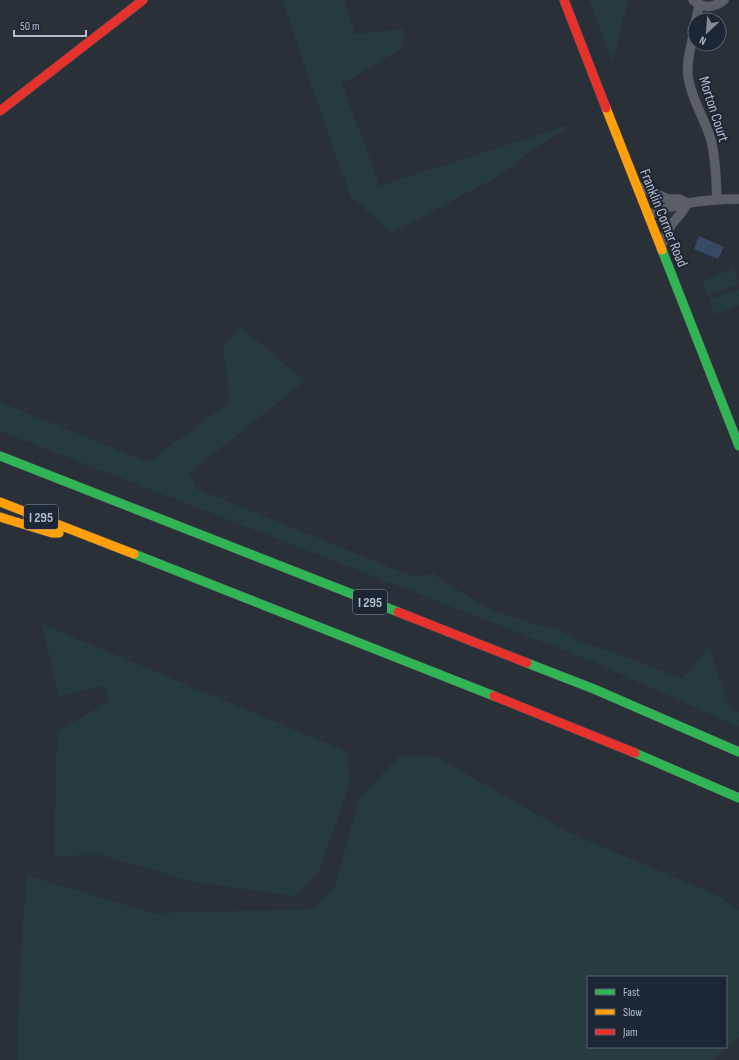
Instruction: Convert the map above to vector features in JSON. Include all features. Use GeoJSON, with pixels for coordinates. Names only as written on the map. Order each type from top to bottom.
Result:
{"type":"FeatureCollection","features":[{"type":"Feature","properties":{"kind":"main road"},"geometry":{"type":"LineString","coordinates":[[0,111],[143,0]]}},
{"type":"Feature","properties":{"kind":"main road","name":"Franklin Corner Road"},"geometry":{"type":"LineString","coordinates":[[564,0],[739,446]]}},
{"type":"Feature","properties":{"kind":"main road","name":"I 295"},"geometry":{"type":"LineString","coordinates":[[0,456],[594,689],[739,752]]}},
{"type":"Feature","properties":{"kind":"main road","name":"I 295"},"geometry":{"type":"LineString","coordinates":[[0,502],[564,723],[739,798]]}},
{"type":"Feature","properties":{"kind":"main road"},"geometry":{"type":"LineString","coordinates":[[0,517],[52,533],[82,533]]}},
{"type":"Feature","properties":{"kind":"street"},"geometry":{"type":"LineString","coordinates":[[696,2],[705,7],[712,7],[719,5],[724,0]]}},
{"type":"Feature","properties":{"kind":"street","name":"Morton Court"},"geometry":{"type":"LineString","coordinates":[[690,52],[688,63],[690,86],[711,141],[715,163],[717,199]]}},
{"type":"Feature","properties":{"kind":"street"},"geometry":{"type":"LineString","coordinates":[[636,186],[668,199],[679,199],[688,203]]}},
{"type":"Feature","properties":{"kind":"street"},"geometry":{"type":"LineString","coordinates":[[648,215],[669,206],[717,199],[739,199]]}},
{"type":"Feature","properties":{"kind":"street"},"geometry":{"type":"LineString","coordinates":[[661,249],[669,228],[684,212],[688,203]]}},
{"type":"Feature","properties":{"kind":"green space"},"geometry":{"type":"Polygon","coordinates":[[[282,0],[344,0],[355,34],[405,29],[401,49],[342,84],[380,186],[577,122],[535,148],[501,175],[392,233],[350,196],[282,0]]]}},
{"type":"Feature","properties":{"kind":"green space"},"geometry":{"type":"Polygon","coordinates":[[[589,0],[628,0],[613,62],[589,0]]]}},
{"type":"Feature","properties":{"kind":"green space"},"geometry":{"type":"Polygon","coordinates":[[[734,268],[739,283],[707,295],[702,281],[734,268]]]}},
{"type":"Feature","properties":{"kind":"green space"},"geometry":{"type":"Polygon","coordinates":[[[739,289],[739,305],[715,315],[709,300],[739,289]]]}},
{"type":"Feature","properties":{"kind":"green space"},"geometry":{"type":"Polygon","coordinates":[[[241,327],[305,381],[189,473],[197,489],[414,577],[433,573],[447,584],[492,610],[534,624],[558,629],[576,639],[683,678],[709,647],[730,707],[739,712],[739,727],[591,661],[0,431],[0,402],[148,462],[230,402],[223,347],[241,327]]]}},
{"type":"Feature","properties":{"kind":"green space"},"geometry":{"type":"Polygon","coordinates":[[[42,624],[348,752],[350,783],[319,871],[295,896],[195,882],[100,855],[54,856],[57,731],[110,701],[104,685],[59,697],[42,624]]]}},
{"type":"Feature","properties":{"kind":"green space"},"geometry":{"type":"Polygon","coordinates":[[[400,755],[437,757],[570,833],[719,896],[739,910],[739,1037],[727,1047],[727,976],[587,976],[587,1048],[726,1048],[712,1060],[17,1060],[17,1030],[26,875],[153,913],[312,909],[335,886],[359,799],[400,755]]]}},
{"type":"Feature","properties":{"kind":"water"},"geometry":{"type":"Polygon","coordinates":[[[699,236],[724,247],[718,259],[694,249],[699,236]]]}},
{"type":"Feature","properties":{"kind":"traffic: fast"},"geometry":{"type":"LineString","coordinates":[[662,250],[739,446]]}},
{"type":"Feature","properties":{"kind":"traffic: fast"},"geometry":{"type":"LineString","coordinates":[[0,456],[398,612]]}},
{"type":"Feature","properties":{"kind":"traffic: fast"},"geometry":{"type":"LineString","coordinates":[[134,554],[494,696]]}},
{"type":"Feature","properties":{"kind":"traffic: fast"},"geometry":{"type":"LineString","coordinates":[[527,663],[594,689],[739,752]]}},
{"type":"Feature","properties":{"kind":"traffic: fast"},"geometry":{"type":"LineString","coordinates":[[635,753],[739,798]]}},
{"type":"Feature","properties":{"kind":"traffic: slow"},"geometry":{"type":"LineString","coordinates":[[606,108],[662,250]]}},
{"type":"Feature","properties":{"kind":"traffic: slow"},"geometry":{"type":"LineString","coordinates":[[0,502],[134,554]]}},
{"type":"Feature","properties":{"kind":"traffic: slow"},"geometry":{"type":"LineString","coordinates":[[0,517],[52,533],[59,533]]}},
{"type":"Feature","properties":{"kind":"traffic: jam"},"geometry":{"type":"LineString","coordinates":[[0,111],[143,0]]}},
{"type":"Feature","properties":{"kind":"traffic: jam"},"geometry":{"type":"LineString","coordinates":[[564,0],[606,108]]}},
{"type":"Feature","properties":{"kind":"traffic: jam"},"geometry":{"type":"LineString","coordinates":[[398,612],[527,663]]}},
{"type":"Feature","properties":{"kind":"traffic: jam"},"geometry":{"type":"LineString","coordinates":[[494,696],[635,753]]}}]}
